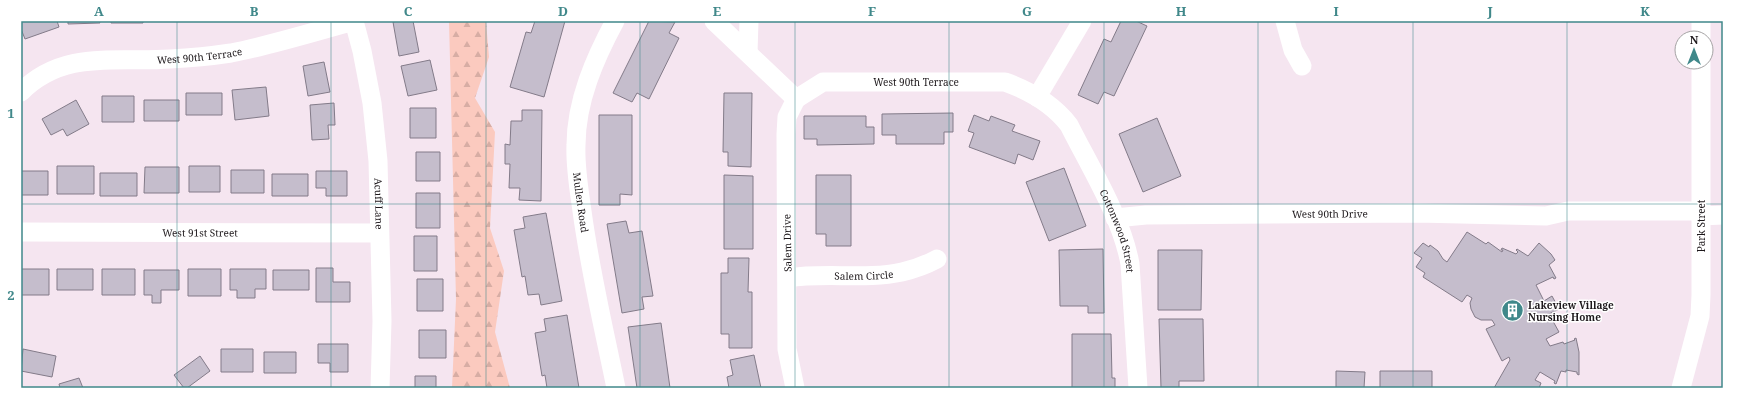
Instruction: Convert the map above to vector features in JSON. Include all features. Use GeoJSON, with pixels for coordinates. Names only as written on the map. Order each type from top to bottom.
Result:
{"type":"FeatureCollection","features":[{"type":"Feature","properties":{"kind":"street","name":"West 90th Terrace"},"geometry":{"type":"LineString","coordinates":[[21,92],[43,75],[54,69],[74,62],[94,60],[171,60],[230,53],[354,21]]}},
{"type":"Feature","properties":{"kind":"street","name":"Acuff Lane"},"geometry":{"type":"LineString","coordinates":[[354,21],[362,51],[372,103],[378,161],[382,321],[380,388]]}},
{"type":"Feature","properties":{"kind":"street","name":"Mullen Road"},"geometry":{"type":"LineString","coordinates":[[615,21],[598,54],[584,94],[576,144],[578,177],[586,237],[616,388]]}},
{"type":"Feature","properties":{"kind":"street"},"geometry":{"type":"LineString","coordinates":[[714,21],[796,99]]}},
{"type":"Feature","properties":{"kind":"street"},"geometry":{"type":"LineString","coordinates":[[748,52],[749,21]]}},
{"type":"Feature","properties":{"kind":"street"},"geometry":{"type":"LineString","coordinates":[[1037,97],[1082,21]]}},
{"type":"Feature","properties":{"kind":"street"},"geometry":{"type":"LineString","coordinates":[[1285,21],[1293,50],[1302,66]]}},
{"type":"Feature","properties":{"kind":"street","name":"Park Street"},"geometry":{"type":"LineString","coordinates":[[1681,388],[1700,316],[1701,70]]}},
{"type":"Feature","properties":{"kind":"street","name":"West 90th Terrace"},"geometry":{"type":"LineString","coordinates":[[796,99],[823,82],[838,81],[1005,82],[1037,97]]}},
{"type":"Feature","properties":{"kind":"street","name":"Cottonwood Street"},"geometry":{"type":"LineString","coordinates":[[1037,97],[1061,114],[1069,125],[1115,218],[1128,249],[1138,388]]}},
{"type":"Feature","properties":{"kind":"street","name":"Salem Drive"},"geometry":{"type":"LineString","coordinates":[[795,388],[787,349],[786,298],[788,278],[786,248],[786,134],[787,117],[796,99]]}},
{"type":"Feature","properties":{"kind":"street","name":"West 90th Drive"},"geometry":{"type":"LineString","coordinates":[[1115,218],[1146,215],[1417,213],[1546,216],[1568,211],[1701,217],[1723,216]]}},
{"type":"Feature","properties":{"kind":"street","name":"West 91st Street"},"geometry":{"type":"LineString","coordinates":[[21,232],[379,233]]}},
{"type":"Feature","properties":{"kind":"street","name":"Salem Circle"},"geometry":{"type":"LineString","coordinates":[[788,278],[809,275],[881,275],[921,267],[937,259]]}},
{"type":"Feature","properties":{"kind":"green space"},"geometry":{"type":"Polygon","coordinates":[[[449,21],[486,21],[489,57],[475,98],[495,132],[490,228],[504,271],[495,332],[510,388],[452,388],[456,299],[449,21]]]}},
{"type":"Feature","properties":{"kind":"building"},"geometry":{"type":"Polygon","coordinates":[[[21,21],[57,21],[59,27],[25,39],[21,29],[21,21]]]}},
{"type":"Feature","properties":{"kind":"building"},"geometry":{"type":"Polygon","coordinates":[[[68,21],[99,21],[100,23],[68,24],[68,21]]]}},
{"type":"Feature","properties":{"kind":"building"},"geometry":{"type":"Polygon","coordinates":[[[111,21],[143,21],[143,23],[111,23],[111,21]]]}},
{"type":"Feature","properties":{"kind":"building"},"geometry":{"type":"Polygon","coordinates":[[[413,21],[419,52],[399,56],[393,22],[413,21]]]}},
{"type":"Feature","properties":{"kind":"building"},"geometry":{"type":"Polygon","coordinates":[[[535,21],[565,21],[544,97],[510,87],[526,32],[531,33],[535,21]]]}},
{"type":"Feature","properties":{"kind":"building"},"geometry":{"type":"Polygon","coordinates":[[[649,21],[675,22],[669,33],[679,38],[649,99],[637,93],[632,102],[613,93],[649,21]]]}},
{"type":"Feature","properties":{"kind":"building"},"geometry":{"type":"Polygon","coordinates":[[[1121,21],[1136,21],[1147,26],[1114,96],[1104,92],[1098,104],[1078,95],[1104,39],[1111,42],[1121,21]]]}},
{"type":"Feature","properties":{"kind":"building"},"geometry":{"type":"Polygon","coordinates":[[[430,60],[437,90],[408,96],[401,66],[430,60]]]}},
{"type":"Feature","properties":{"kind":"building"},"geometry":{"type":"Polygon","coordinates":[[[324,62],[330,92],[308,96],[303,66],[324,62]]]}},
{"type":"Feature","properties":{"kind":"building"},"geometry":{"type":"Polygon","coordinates":[[[266,87],[269,116],[235,120],[232,90],[266,87]]]}},
{"type":"Feature","properties":{"kind":"building"},"geometry":{"type":"Polygon","coordinates":[[[186,93],[222,93],[222,115],[186,115],[186,93]]]}},
{"type":"Feature","properties":{"kind":"building"},"geometry":{"type":"Polygon","coordinates":[[[724,93],[752,93],[751,167],[728,166],[728,152],[723,152],[724,93]]]}},
{"type":"Feature","properties":{"kind":"building"},"geometry":{"type":"Polygon","coordinates":[[[102,96],[134,96],[134,122],[102,122],[102,96]]]}},
{"type":"Feature","properties":{"kind":"building"},"geometry":{"type":"Polygon","coordinates":[[[76,100],[89,124],[67,136],[63,129],[51,135],[42,119],[76,100]]]}},
{"type":"Feature","properties":{"kind":"building"},"geometry":{"type":"Polygon","coordinates":[[[144,100],[179,100],[179,121],[144,121],[144,100]]]}},
{"type":"Feature","properties":{"kind":"building"},"geometry":{"type":"Polygon","coordinates":[[[334,103],[335,125],[328,125],[329,139],[312,140],[310,105],[334,103]]]}},
{"type":"Feature","properties":{"kind":"building"},"geometry":{"type":"Polygon","coordinates":[[[410,108],[436,108],[436,138],[410,138],[410,108]]]}},
{"type":"Feature","properties":{"kind":"building"},"geometry":{"type":"Polygon","coordinates":[[[522,110],[542,110],[541,201],[519,200],[520,188],[509,188],[510,164],[505,164],[505,144],[510,145],[511,121],[522,121],[522,110]]]}},
{"type":"Feature","properties":{"kind":"building"},"geometry":{"type":"Polygon","coordinates":[[[953,113],[953,132],[944,132],[944,144],[896,144],[896,135],[882,135],[882,114],[953,113]]]}},
{"type":"Feature","properties":{"kind":"building"},"geometry":{"type":"Polygon","coordinates":[[[599,115],[632,115],[632,195],[620,194],[620,205],[599,205],[599,115]]]}},
{"type":"Feature","properties":{"kind":"building"},"geometry":{"type":"Polygon","coordinates":[[[974,115],[989,121],[991,116],[1015,125],[1012,131],[1040,141],[1033,160],[1018,154],[1015,164],[969,147],[974,133],[968,131],[974,115]]]}},
{"type":"Feature","properties":{"kind":"building"},"geometry":{"type":"Polygon","coordinates":[[[804,116],[866,116],[866,127],[874,127],[874,144],[817,145],[817,139],[804,139],[804,116]]]}},
{"type":"Feature","properties":{"kind":"building"},"geometry":{"type":"Polygon","coordinates":[[[1157,118],[1181,176],[1143,192],[1119,134],[1157,118]]]}},
{"type":"Feature","properties":{"kind":"building"},"geometry":{"type":"Polygon","coordinates":[[[416,152],[440,152],[440,181],[416,181],[416,152]]]}},
{"type":"Feature","properties":{"kind":"building"},"geometry":{"type":"Polygon","coordinates":[[[57,166],[94,166],[94,194],[57,194],[57,166]]]}},
{"type":"Feature","properties":{"kind":"building"},"geometry":{"type":"Polygon","coordinates":[[[189,166],[220,166],[220,192],[189,192],[189,166]]]}},
{"type":"Feature","properties":{"kind":"building"},"geometry":{"type":"Polygon","coordinates":[[[145,167],[179,167],[179,193],[144,193],[145,167]]]}},
{"type":"Feature","properties":{"kind":"building"},"geometry":{"type":"Polygon","coordinates":[[[1064,168],[1086,226],[1049,241],[1026,182],[1064,168]]]}},
{"type":"Feature","properties":{"kind":"building"},"geometry":{"type":"Polygon","coordinates":[[[231,170],[264,170],[264,193],[231,193],[231,170]]]}},
{"type":"Feature","properties":{"kind":"building"},"geometry":{"type":"Polygon","coordinates":[[[21,171],[48,171],[48,195],[21,195],[21,171]]]}},
{"type":"Feature","properties":{"kind":"building"},"geometry":{"type":"Polygon","coordinates":[[[316,171],[347,171],[347,196],[326,196],[326,188],[316,188],[316,171]]]}},
{"type":"Feature","properties":{"kind":"building"},"geometry":{"type":"Polygon","coordinates":[[[100,173],[137,173],[137,196],[100,196],[100,173]]]}},
{"type":"Feature","properties":{"kind":"building"},"geometry":{"type":"Polygon","coordinates":[[[272,174],[308,174],[308,196],[272,196],[272,174]]]}},
{"type":"Feature","properties":{"kind":"building"},"geometry":{"type":"Polygon","coordinates":[[[724,175],[753,176],[753,249],[724,249],[724,175]]]}},
{"type":"Feature","properties":{"kind":"building"},"geometry":{"type":"Polygon","coordinates":[[[816,175],[851,175],[851,246],[826,246],[826,234],[816,234],[816,175]]]}},
{"type":"Feature","properties":{"kind":"building"},"geometry":{"type":"Polygon","coordinates":[[[416,193],[440,193],[440,228],[416,228],[416,193]]]}},
{"type":"Feature","properties":{"kind":"building"},"geometry":{"type":"Polygon","coordinates":[[[546,213],[562,301],[541,305],[539,294],[528,295],[525,276],[522,277],[514,230],[525,228],[523,217],[546,213]]]}},
{"type":"Feature","properties":{"kind":"building"},"geometry":{"type":"Polygon","coordinates":[[[626,221],[629,233],[642,231],[653,296],[642,297],[644,309],[622,313],[607,224],[626,221]]]}},
{"type":"Feature","properties":{"kind":"building","name":"Lakeview Village Nursing Home"},"geometry":{"type":"Polygon","coordinates":[[[1467,232],[1486,244],[1488,242],[1502,252],[1502,248],[1516,254],[1518,252],[1516,250],[1517,249],[1528,256],[1539,243],[1551,254],[1555,260],[1549,265],[1556,278],[1554,279],[1553,277],[1536,285],[1544,301],[1552,296],[1559,309],[1549,314],[1559,332],[1546,339],[1550,346],[1563,342],[1564,344],[1575,340],[1574,339],[1576,338],[1579,352],[1579,375],[1577,372],[1566,370],[1566,372],[1561,371],[1556,384],[1554,383],[1555,381],[1540,372],[1535,380],[1541,383],[1539,388],[1494,388],[1510,360],[1509,357],[1502,361],[1486,329],[1495,325],[1492,320],[1481,320],[1475,317],[1470,303],[1472,298],[1467,295],[1462,302],[1423,277],[1425,273],[1416,267],[1422,258],[1414,253],[1423,243],[1429,247],[1430,245],[1438,251],[1447,262],[1467,232]]]}},
{"type":"Feature","properties":{"kind":"building"},"geometry":{"type":"Polygon","coordinates":[[[414,236],[437,236],[437,271],[414,271],[414,236]]]}},
{"type":"Feature","properties":{"kind":"building"},"geometry":{"type":"Polygon","coordinates":[[[1103,249],[1104,313],[1088,313],[1088,306],[1060,306],[1059,250],[1103,249]]]}},
{"type":"Feature","properties":{"kind":"building"},"geometry":{"type":"Polygon","coordinates":[[[1158,250],[1202,250],[1201,310],[1158,310],[1158,250]]]}},
{"type":"Feature","properties":{"kind":"building"},"geometry":{"type":"Polygon","coordinates":[[[728,258],[749,258],[748,292],[752,292],[752,348],[729,348],[729,334],[721,334],[721,273],[728,273],[728,258]]]}},
{"type":"Feature","properties":{"kind":"building"},"geometry":{"type":"Polygon","coordinates":[[[316,268],[333,268],[333,282],[350,282],[350,302],[316,302],[316,268]]]}},
{"type":"Feature","properties":{"kind":"building"},"geometry":{"type":"Polygon","coordinates":[[[21,269],[49,269],[49,295],[21,295],[21,269]]]}},
{"type":"Feature","properties":{"kind":"building"},"geometry":{"type":"Polygon","coordinates":[[[57,269],[93,269],[93,290],[57,290],[57,269]]]}},
{"type":"Feature","properties":{"kind":"building"},"geometry":{"type":"Polygon","coordinates":[[[102,269],[135,269],[135,295],[102,295],[102,269]]]}},
{"type":"Feature","properties":{"kind":"building"},"geometry":{"type":"Polygon","coordinates":[[[188,269],[221,269],[221,296],[188,296],[188,269]]]}},
{"type":"Feature","properties":{"kind":"building"},"geometry":{"type":"Polygon","coordinates":[[[230,269],[266,269],[266,289],[255,289],[255,298],[237,298],[237,290],[230,290],[230,269]]]}},
{"type":"Feature","properties":{"kind":"building"},"geometry":{"type":"Polygon","coordinates":[[[144,270],[179,270],[179,290],[161,290],[161,303],[152,303],[152,295],[144,295],[144,270]]]}},
{"type":"Feature","properties":{"kind":"building"},"geometry":{"type":"Polygon","coordinates":[[[273,270],[309,270],[309,290],[273,290],[273,270]]]}},
{"type":"Feature","properties":{"kind":"building"},"geometry":{"type":"Polygon","coordinates":[[[417,279],[443,279],[443,311],[417,311],[417,279]]]}},
{"type":"Feature","properties":{"kind":"building"},"geometry":{"type":"Polygon","coordinates":[[[567,315],[579,388],[547,388],[545,375],[542,376],[535,333],[546,331],[544,319],[567,315]]]}},
{"type":"Feature","properties":{"kind":"building"},"geometry":{"type":"Polygon","coordinates":[[[1159,319],[1203,319],[1204,381],[1179,381],[1179,388],[1161,388],[1159,319]]]}},
{"type":"Feature","properties":{"kind":"building"},"geometry":{"type":"Polygon","coordinates":[[[661,323],[670,388],[637,388],[628,327],[661,323]]]}},
{"type":"Feature","properties":{"kind":"building"},"geometry":{"type":"Polygon","coordinates":[[[419,330],[446,330],[446,358],[419,358],[419,330]]]}},
{"type":"Feature","properties":{"kind":"building"},"geometry":{"type":"Polygon","coordinates":[[[1072,334],[1111,334],[1112,378],[1115,378],[1115,388],[1072,388],[1072,334]]]}},
{"type":"Feature","properties":{"kind":"building"},"geometry":{"type":"Polygon","coordinates":[[[318,344],[348,344],[348,372],[330,372],[330,363],[318,363],[318,344]]]}},
{"type":"Feature","properties":{"kind":"building"},"geometry":{"type":"Polygon","coordinates":[[[23,349],[56,356],[52,377],[21,371],[23,349]]]}},
{"type":"Feature","properties":{"kind":"building"},"geometry":{"type":"Polygon","coordinates":[[[221,349],[253,349],[253,372],[221,372],[221,349]]]}},
{"type":"Feature","properties":{"kind":"building"},"geometry":{"type":"Polygon","coordinates":[[[264,352],[296,352],[296,373],[264,373],[264,352]]]}},
{"type":"Feature","properties":{"kind":"building"},"geometry":{"type":"Polygon","coordinates":[[[754,355],[761,388],[729,388],[727,377],[733,375],[730,360],[754,355]]]}},
{"type":"Feature","properties":{"kind":"building"},"geometry":{"type":"Polygon","coordinates":[[[200,356],[210,371],[187,388],[184,388],[174,375],[200,356]]]}},
{"type":"Feature","properties":{"kind":"building"},"geometry":{"type":"Polygon","coordinates":[[[1336,371],[1365,372],[1364,388],[1336,388],[1336,371]]]}},
{"type":"Feature","properties":{"kind":"building"},"geometry":{"type":"Polygon","coordinates":[[[1380,371],[1432,371],[1432,388],[1380,388],[1380,371]]]}},
{"type":"Feature","properties":{"kind":"building"},"geometry":{"type":"Polygon","coordinates":[[[415,376],[436,376],[436,388],[415,388],[415,376]]]}},
{"type":"Feature","properties":{"kind":"building"},"geometry":{"type":"Polygon","coordinates":[[[79,378],[83,388],[60,388],[59,384],[79,378]]]}},
{"type":"Feature","properties":{"kind":"place","name":"Lakeview Village Nursing Home"},"geometry":{"type":"Point","coordinates":[1513,311]}}]}
